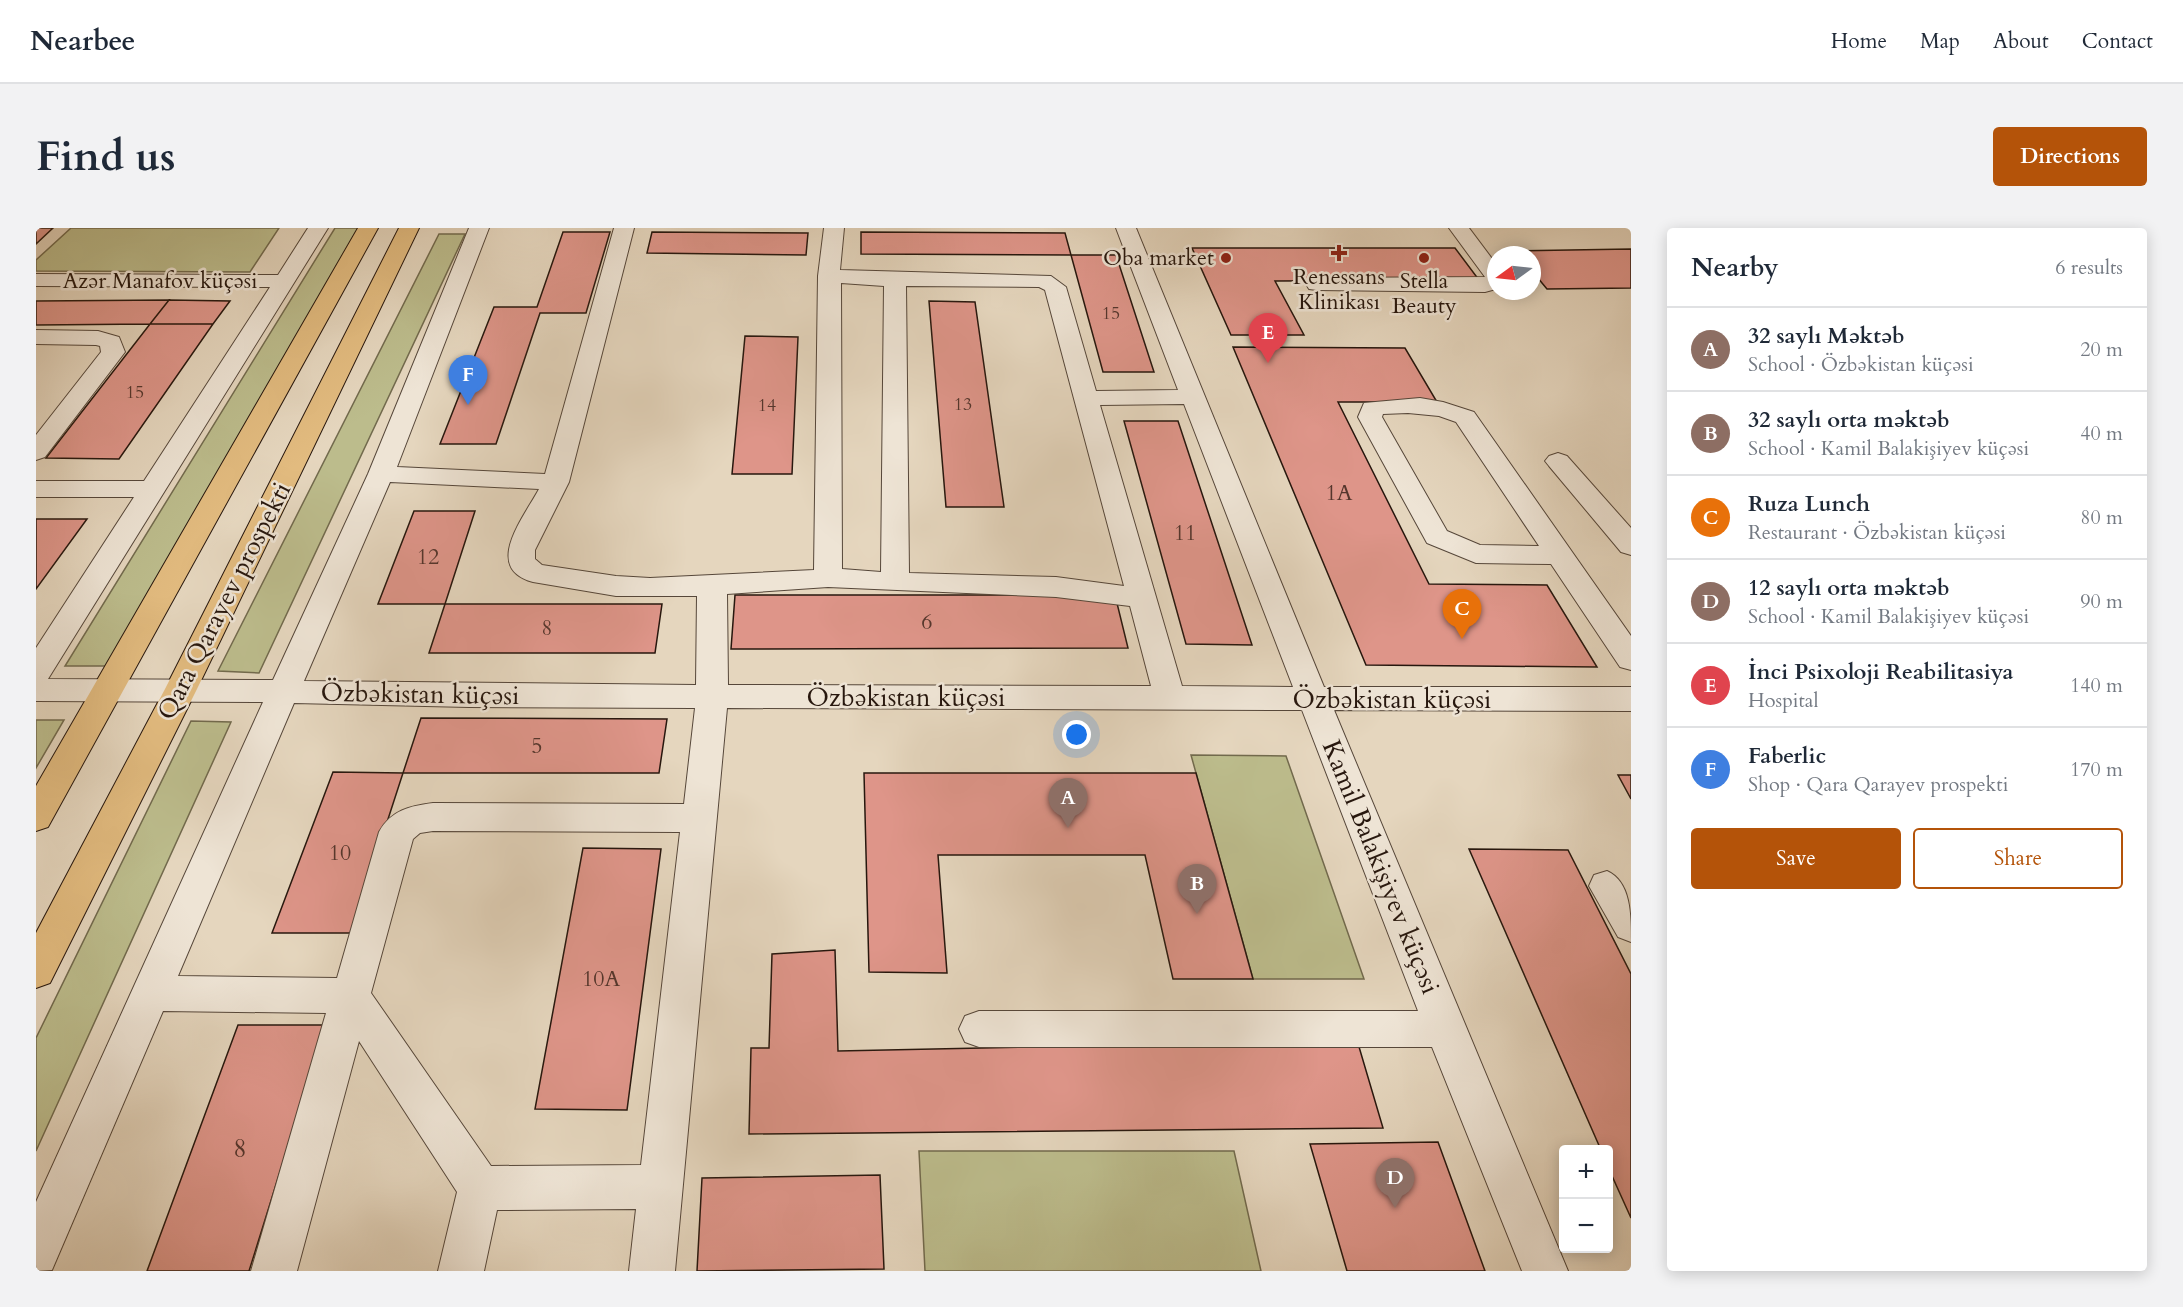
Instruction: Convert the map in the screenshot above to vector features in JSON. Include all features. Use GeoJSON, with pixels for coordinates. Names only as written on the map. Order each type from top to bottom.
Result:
{"type":"FeatureCollection","features":[{"type":"Feature","properties":{"kind":"main road"},"geometry":{"type":"LineString","coordinates":[[36,817],[368,228]]}},
{"type":"Feature","properties":{"kind":"main road","name":"Qara Qarayev prospekti"},"geometry":{"type":"LineString","coordinates":[[36,971],[181,689],[409,228]]}},
{"type":"Feature","properties":{"kind":"street"},"geometry":{"type":"LineString","coordinates":[[36,673],[318,228]]}},
{"type":"Feature","properties":{"kind":"street"},"geometry":{"type":"LineString","coordinates":[[36,1254],[381,474],[479,228]]}},
{"type":"Feature","properties":{"kind":"street"},"geometry":{"type":"LineString","coordinates":[[624,228],[556,482],[521,550],[522,562],[533,573],[580,583],[616,586],[712,585],[828,579],[1056,587],[1140,598]]}},
{"type":"Feature","properties":{"kind":"street"},"geometry":{"type":"LineString","coordinates":[[828,579],[832,364],[829,276],[834,228]]}},
{"type":"Feature","properties":{"kind":"street","name":"Kamil Balakişiyev küçəsi"},"geometry":{"type":"LineString","coordinates":[[1126,228],[1445,1029],[1545,1271]]}},
{"type":"Feature","properties":{"kind":"street"},"geometry":{"type":"LineString","coordinates":[[1459,228],[1487,267]]}},
{"type":"Feature","properties":{"kind":"street"},"geometry":{"type":"LineString","coordinates":[[829,276],[895,280],[1043,281],[1055,287],[1140,598],[1170,698]]}},
{"type":"Feature","properties":{"kind":"street","name":"Azər Manafov küçəsi"},"geometry":{"type":"LineString","coordinates":[[36,280],[283,281]]}},
{"type":"Feature","properties":{"kind":"street"},"geometry":{"type":"LineString","coordinates":[[895,280],[895,582]]}},
{"type":"Feature","properties":{"kind":"street"},"geometry":{"type":"LineString","coordinates":[[1317,284],[1487,285]]}},
{"type":"Feature","properties":{"kind":"street"},"geometry":{"type":"LineString","coordinates":[[36,337],[98,338],[111,342],[113,352],[36,452]]}},
{"type":"Feature","properties":{"kind":"street"},"geometry":{"type":"LineString","coordinates":[[1086,398],[1193,397]]}},
{"type":"Feature","properties":{"kind":"street"},"geometry":{"type":"LineString","coordinates":[[1560,555],[1476,554],[1437,537],[1370,417],[1372,408],[1396,405],[1430,407],[1450,409],[1466,417],[1631,659]]}},
{"type":"Feature","properties":{"kind":"street"},"geometry":{"type":"LineString","coordinates":[[1557,461],[1631,546]]}},
{"type":"Feature","properties":{"kind":"street"},"geometry":{"type":"LineString","coordinates":[[381,474],[556,482]]}},
{"type":"Feature","properties":{"kind":"street"},"geometry":{"type":"LineString","coordinates":[[36,489],[152,489]]}},
{"type":"Feature","properties":{"kind":"street"},"geometry":{"type":"LineString","coordinates":[[652,1271],[712,696],[712,585]]}},
{"type":"Feature","properties":{"kind":"street"},"geometry":{"type":"LineString","coordinates":[[36,690],[108,689]]}},
{"type":"Feature","properties":{"kind":"street","name":"Özbəkistan küçəsi"},"geometry":{"type":"LineString","coordinates":[[108,689],[468,696],[1631,699]]}},
{"type":"Feature","properties":{"kind":"street"},"geometry":{"type":"LineString","coordinates":[[273,1271],[397,832],[411,820],[432,817],[699,818]]}},
{"type":"Feature","properties":{"kind":"street"},"geometry":{"type":"LineString","coordinates":[[1607,886],[1631,926]]}},
{"type":"Feature","properties":{"kind":"street"},"geometry":{"type":"LineString","coordinates":[[150,993],[351,996]]}},
{"type":"Feature","properties":{"kind":"street"},"geometry":{"type":"LineString","coordinates":[[351,996],[480,1188],[461,1271]]}},
{"type":"Feature","properties":{"kind":"street"},"geometry":{"type":"LineString","coordinates":[[979,1029],[1445,1029]]}},
{"type":"Feature","properties":{"kind":"street"},"geometry":{"type":"LineString","coordinates":[[480,1188],[660,1187]]}},
{"type":"Feature","properties":{"kind":"green space"},"geometry":{"type":"Polygon","coordinates":[[[71,228],[279,228],[250,272],[36,271],[36,260],[71,228]]]}},
{"type":"Feature","properties":{"kind":"green space"},"geometry":{"type":"Polygon","coordinates":[[[335,228],[364,228],[110,666],[65,666],[335,228]]]}},
{"type":"Feature","properties":{"kind":"green space"},"geometry":{"type":"Polygon","coordinates":[[[439,234],[465,234],[259,673],[218,671],[439,234]]]}},
{"type":"Feature","properties":{"kind":"green space"},"geometry":{"type":"Polygon","coordinates":[[[36,720],[64,720],[36,768],[36,720]]]}},
{"type":"Feature","properties":{"kind":"green space"},"geometry":{"type":"Polygon","coordinates":[[[191,721],[231,722],[36,1151],[36,1038],[191,721]]]}},
{"type":"Feature","properties":{"kind":"green space"},"geometry":{"type":"Polygon","coordinates":[[[1191,755],[1286,756],[1364,979],[1253,979],[1191,755]]]}},
{"type":"Feature","properties":{"kind":"green space"},"geometry":{"type":"Polygon","coordinates":[[[919,1151],[1234,1151],[1261,1271],[925,1271],[919,1151]]]}},
{"type":"Feature","properties":{"kind":"building"},"geometry":{"type":"Polygon","coordinates":[[[36,228],[53,228],[36,244],[36,228]]]}},
{"type":"Feature","properties":{"kind":"building"},"geometry":{"type":"Polygon","coordinates":[[[563,232],[610,232],[586,313],[540,313],[496,444],[440,444],[494,307],[537,307],[563,232]]]}},
{"type":"Feature","properties":{"kind":"building"},"geometry":{"type":"Polygon","coordinates":[[[652,232],[808,233],[806,255],[647,253],[652,232]]]}},
{"type":"Feature","properties":{"kind":"building"},"geometry":{"type":"Polygon","coordinates":[[[861,232],[1065,233],[1071,255],[861,254],[861,232]]]}},
{"type":"Feature","properties":{"kind":"building"},"geometry":{"type":"Polygon","coordinates":[[[1192,248],[1455,248],[1479,280],[1275,281],[1304,335],[1231,335],[1192,248]]]}},
{"type":"Feature","properties":{"kind":"building"},"geometry":{"type":"Polygon","coordinates":[[[1631,249],[1631,288],[1547,289],[1541,282],[1541,251],[1631,249]]]}},
{"type":"Feature","properties":{"kind":"building"},"geometry":{"type":"Polygon","coordinates":[[[1071,255],[1116,255],[1154,372],[1103,372],[1071,255]]]}},
{"type":"Feature","properties":{"kind":"building"},"geometry":{"type":"Polygon","coordinates":[[[169,300],[230,301],[213,324],[150,324],[169,300]]]}},
{"type":"Feature","properties":{"kind":"building"},"geometry":{"type":"Polygon","coordinates":[[[169,300],[150,324],[36,325],[36,301],[169,300]]]}},
{"type":"Feature","properties":{"kind":"building"},"geometry":{"type":"Polygon","coordinates":[[[929,301],[975,302],[1004,507],[946,507],[929,301]]]}},
{"type":"Feature","properties":{"kind":"building"},"geometry":{"type":"Polygon","coordinates":[[[150,324],[213,324],[119,459],[46,458],[150,324]]]}},
{"type":"Feature","properties":{"kind":"building"},"geometry":{"type":"Polygon","coordinates":[[[745,336],[798,337],[792,474],[732,474],[745,336]]]}},
{"type":"Feature","properties":{"kind":"building"},"geometry":{"type":"Polygon","coordinates":[[[1233,347],[1405,348],[1437,402],[1338,402],[1429,584],[1547,585],[1597,667],[1366,665],[1233,347]]]}},
{"type":"Feature","properties":{"kind":"building"},"geometry":{"type":"Polygon","coordinates":[[[1124,421],[1178,421],[1252,645],[1186,644],[1124,421]]]}},
{"type":"Feature","properties":{"kind":"building"},"geometry":{"type":"Polygon","coordinates":[[[414,511],[475,511],[445,604],[378,604],[414,511]]]}},
{"type":"Feature","properties":{"kind":"building"},"geometry":{"type":"Polygon","coordinates":[[[36,519],[87,519],[36,589],[36,519]]]}},
{"type":"Feature","properties":{"kind":"building"},"geometry":{"type":"Polygon","coordinates":[[[735,595],[1115,595],[1128,648],[731,649],[735,595]]]}},
{"type":"Feature","properties":{"kind":"building"},"geometry":{"type":"Polygon","coordinates":[[[445,604],[662,604],[655,653],[429,653],[445,604]]]}},
{"type":"Feature","properties":{"kind":"building"},"geometry":{"type":"Polygon","coordinates":[[[421,718],[667,719],[659,773],[403,773],[421,718]]]}},
{"type":"Feature","properties":{"kind":"building"},"geometry":{"type":"Polygon","coordinates":[[[333,772],[403,773],[351,933],[272,933],[333,772]]]}},
{"type":"Feature","properties":{"kind":"building"},"geometry":{"type":"Polygon","coordinates":[[[864,773],[1196,773],[1253,979],[1173,979],[1145,855],[938,855],[947,973],[869,972],[864,773]]]}},
{"type":"Feature","properties":{"kind":"building"},"geometry":{"type":"Polygon","coordinates":[[[1618,775],[1631,775],[1631,799],[1618,775]]]}},
{"type":"Feature","properties":{"kind":"building"},"geometry":{"type":"Polygon","coordinates":[[[583,848],[661,849],[627,1110],[535,1109],[583,848]]]}},
{"type":"Feature","properties":{"kind":"building"},"geometry":{"type":"Polygon","coordinates":[[[1469,849],[1568,850],[1631,974],[1631,1218],[1613,1178],[1613,1145],[1599,1145],[1469,849]]]}},
{"type":"Feature","properties":{"kind":"building"},"geometry":{"type":"Polygon","coordinates":[[[835,950],[838,1051],[1357,1040],[1383,1128],[749,1134],[751,1048],[769,1048],[772,954],[835,950]]]}},
{"type":"Feature","properties":{"kind":"building"},"geometry":{"type":"Polygon","coordinates":[[[238,1025],[326,1025],[249,1271],[147,1271],[238,1025]]]}},
{"type":"Feature","properties":{"kind":"building"},"geometry":{"type":"Polygon","coordinates":[[[1438,1142],[1485,1271],[1347,1271],[1310,1144],[1438,1142]]]}},
{"type":"Feature","properties":{"kind":"building"},"geometry":{"type":"Polygon","coordinates":[[[880,1175],[884,1269],[697,1271],[702,1178],[880,1175]]]}},
{"type":"Feature","properties":{"kind":"place","name":"Renessans Klinikası"},"geometry":{"type":"Point","coordinates":[1339,253]}},
{"type":"Feature","properties":{"kind":"place","name":"Oba market"},"geometry":{"type":"Point","coordinates":[1226,258]}},
{"type":"Feature","properties":{"kind":"place","name":"Stella Beauty"},"geometry":{"type":"Point","coordinates":[1424,258]}},
{"type":"Feature","properties":{"kind":"place","name":"İnci Psixoloji Reabilitasiya"},"geometry":{"type":"Point","coordinates":[1268,363]}},
{"type":"Feature","properties":{"kind":"place","name":"Faberlic"},"geometry":{"type":"Point","coordinates":[468,405]}},
{"type":"Feature","properties":{"kind":"place","name":"Ruza Lunch"},"geometry":{"type":"Point","coordinates":[1462,639]}},
{"type":"Feature","properties":{"kind":"place","name":"32 saylı Məktəb"},"geometry":{"type":"Point","coordinates":[1068,828]}},
{"type":"Feature","properties":{"kind":"place","name":"32 saylı orta məktəb"},"geometry":{"type":"Point","coordinates":[1197,914]}},
{"type":"Feature","properties":{"kind":"place","name":"12 saylı orta məktəb"},"geometry":{"type":"Point","coordinates":[1395,1208]}}]}
